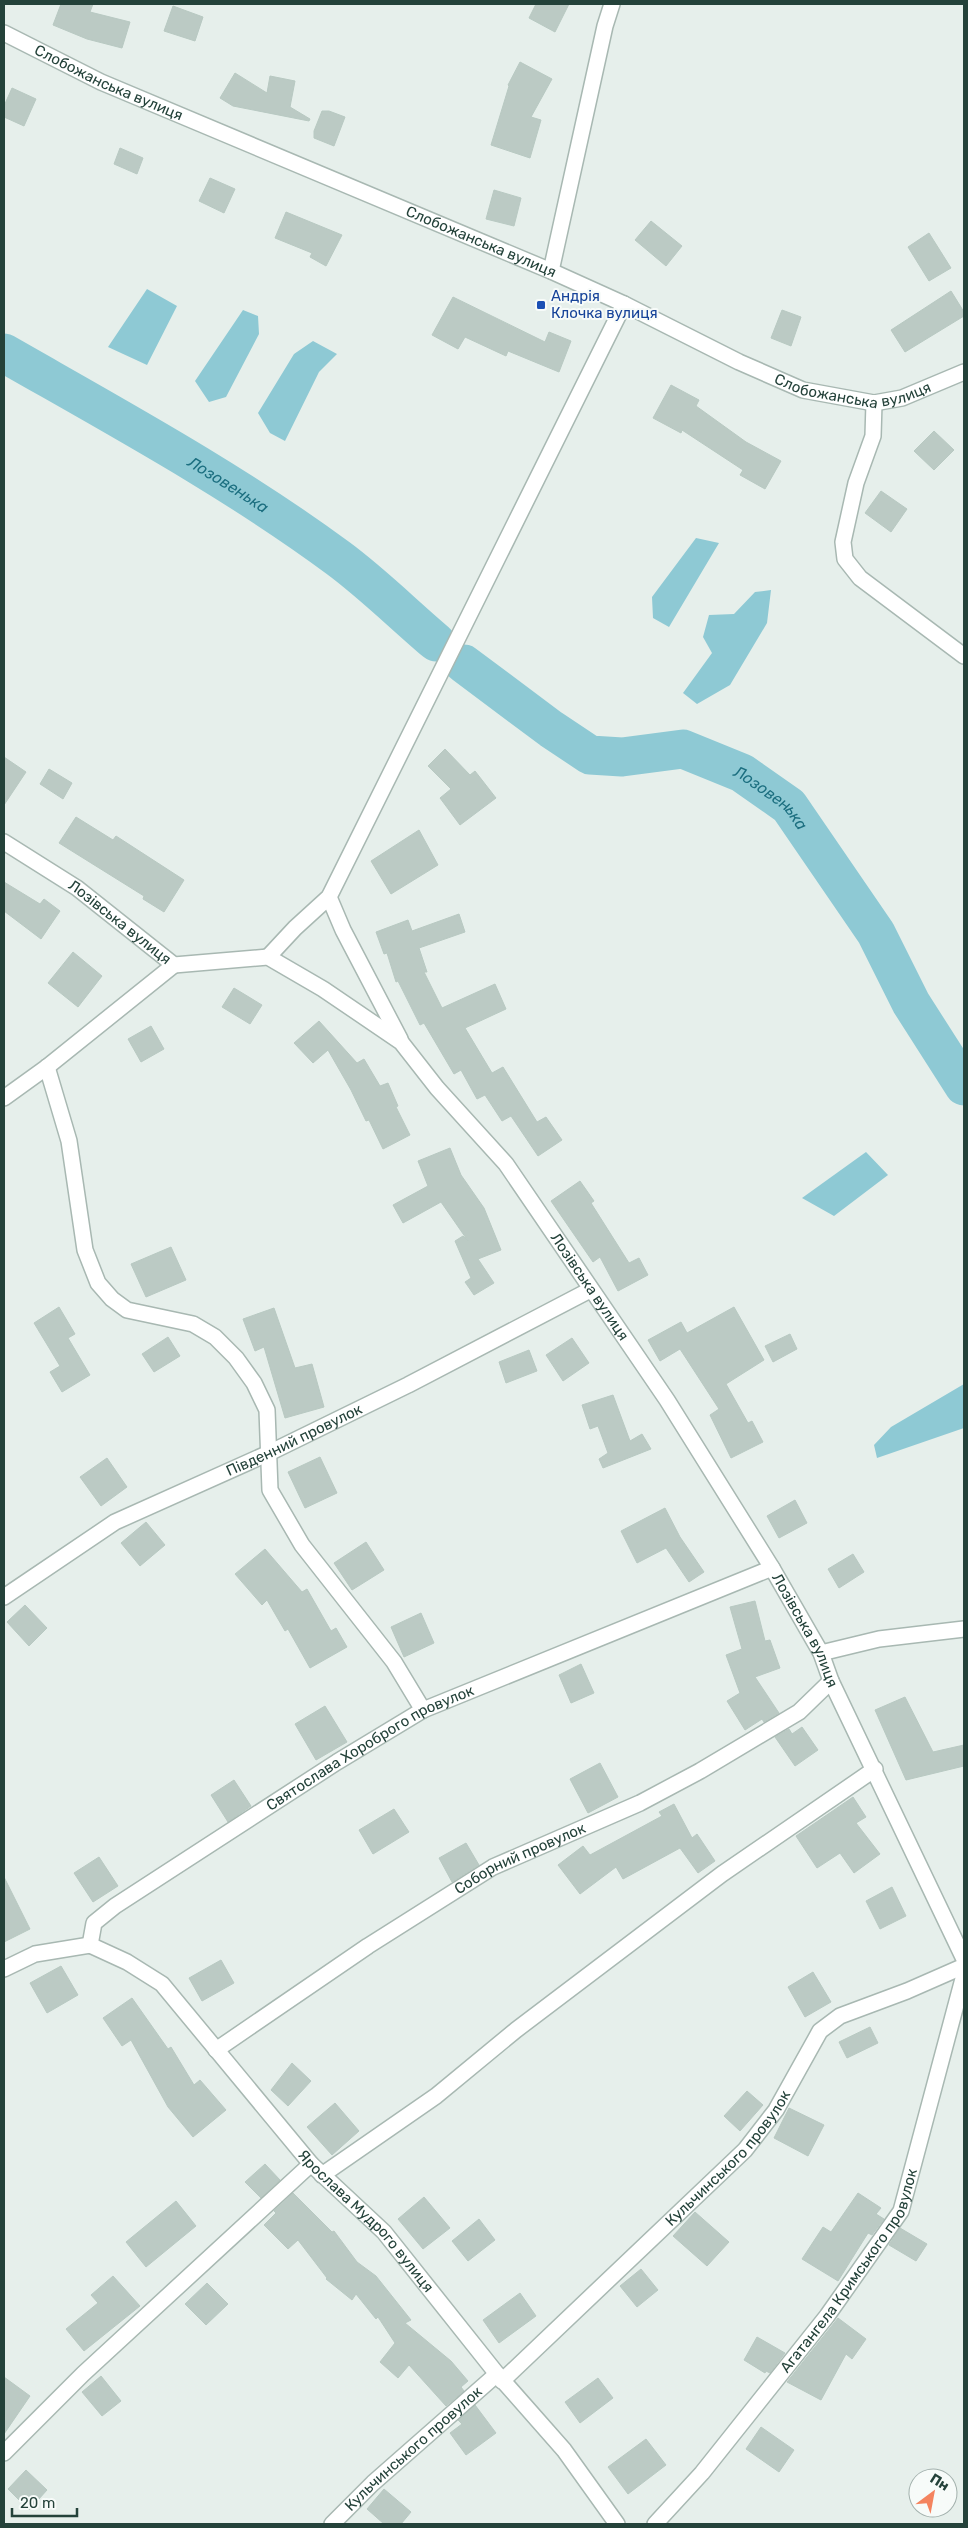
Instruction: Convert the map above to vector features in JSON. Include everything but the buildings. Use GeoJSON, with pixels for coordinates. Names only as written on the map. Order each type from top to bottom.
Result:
{"type":"FeatureCollection","features":[{"type":"Feature","properties":{"kind":"street"},"geometry":{"type":"LineString","coordinates":[[551,270],[605,26],[612,4]]}},
{"type":"Feature","properties":{"kind":"street","name":"Слобожанська вулиця"},"geometry":{"type":"LineString","coordinates":[[4,33],[101,82],[551,270],[624,304],[739,362],[804,390],[874,403],[902,398],[964,372]]}},
{"type":"Feature","properties":{"kind":"street"},"geometry":{"type":"LineString","coordinates":[[268,957],[295,928],[329,898],[624,304]]}},
{"type":"Feature","properties":{"kind":"street"},"geometry":{"type":"LineString","coordinates":[[874,403],[872,436],[856,483],[843,542],[845,558],[860,578],[964,656]]}},
{"type":"Feature","properties":{"kind":"street","name":"Лозівська вулиця"},"geometry":{"type":"LineString","coordinates":[[4,842],[78,888],[174,965],[268,957],[323,989],[401,1042],[437,1088],[506,1164],[590,1290],[667,1400],[772,1568],[822,1653],[831,1680],[964,1959]]}},
{"type":"Feature","properties":{"kind":"street"},"geometry":{"type":"LineString","coordinates":[[329,898],[343,930],[401,1042]]}},
{"type":"Feature","properties":{"kind":"street"},"geometry":{"type":"LineString","coordinates":[[4,1098],[47,1067],[174,965]]}},
{"type":"Feature","properties":{"kind":"street"},"geometry":{"type":"LineString","coordinates":[[47,1067],[68,1141],[85,1250],[98,1283],[112,1299],[127,1310],[193,1324],[215,1337],[236,1358],[254,1383],[267,1410],[270,1490],[302,1545],[394,1662],[423,1710]]}},
{"type":"Feature","properties":{"kind":"street","name":"Південний провулок"},"geometry":{"type":"LineString","coordinates":[[4,1597],[115,1522],[270,1453],[532,1322],[590,1290]]}},
{"type":"Feature","properties":{"kind":"street","name":"Святослава Хороброго провулок"},"geometry":{"type":"LineString","coordinates":[[90,1945],[94,1923],[115,1906],[337,1762],[423,1710],[772,1568]]}},
{"type":"Feature","properties":{"kind":"street"},"geometry":{"type":"LineString","coordinates":[[822,1653],[879,1639],[964,1629]]}},
{"type":"Feature","properties":{"kind":"street","name":"Соборний провулок"},"geometry":{"type":"LineString","coordinates":[[216,2050],[368,1946],[493,1867],[640,1803],[700,1770],[799,1712],[831,1680]]}},
{"type":"Feature","properties":{"kind":"street"},"geometry":{"type":"LineString","coordinates":[[4,2453],[83,2374],[316,2170],[436,2096],[516,2030],[722,1874],[874,1769]]}},
{"type":"Feature","properties":{"kind":"street"},"geometry":{"type":"LineString","coordinates":[[4,1969],[35,1954],[90,1945]]}},
{"type":"Feature","properties":{"kind":"street","name":"Ярослава Мудрого вулиця"},"geometry":{"type":"LineString","coordinates":[[90,1945],[127,1962],[162,1984],[316,2170],[384,2232],[500,2377],[564,2450],[617,2524]]}},
{"type":"Feature","properties":{"kind":"street","name":"Кульчинського провулок"},"geometry":{"type":"LineString","coordinates":[[332,2524],[372,2483],[500,2377],[745,2150],[776,2110],[820,2031],[840,2016],[907,1991],[964,1966]]}},
{"type":"Feature","properties":{"kind":"street","name":"Агатангела Кримського провулок"},"geometry":{"type":"LineString","coordinates":[[655,2524],[702,2473],[827,2316],[901,2211],[964,1974]]}},
{"type":"Feature","properties":{"kind":"water"},"geometry":{"type":"Polygon","coordinates":[[[147,289],[177,306],[147,365],[108,347],[147,289]]]}},
{"type":"Feature","properties":{"kind":"water"},"geometry":{"type":"Polygon","coordinates":[[[243,310],[258,316],[259,334],[226,397],[209,402],[195,381],[243,310]]]}},
{"type":"Feature","properties":{"kind":"water"},"geometry":{"type":"Polygon","coordinates":[[[313,341],[337,354],[319,372],[285,441],[270,433],[258,413],[294,354],[313,341]]]}},
{"type":"Feature","properties":{"kind":"water"},"geometry":{"type":"Polygon","coordinates":[[[696,538],[719,543],[669,627],[653,618],[652,597],[696,538]]]}},
{"type":"Feature","properties":{"kind":"water"},"geometry":{"type":"Polygon","coordinates":[[[771,590],[767,623],[730,685],[697,704],[683,693],[712,653],[703,637],[709,615],[734,614],[755,592],[771,590]]]}},
{"type":"Feature","properties":{"kind":"water"},"geometry":{"type":"Polygon","coordinates":[[[866,1152],[888,1175],[834,1216],[802,1198],[866,1152]]]}},
{"type":"Feature","properties":{"kind":"water"},"geometry":{"type":"Polygon","coordinates":[[[964,1384],[964,1428],[877,1458],[874,1445],[891,1427],[964,1384]]]}},
{"type":"Feature","properties":{"kind":"waterway","name":"Лозовенька"},"geometry":{"type":"LineString","coordinates":[[4,353],[258,502],[351,568],[436,642]]}},
{"type":"Feature","properties":{"kind":"waterway","name":"Лозовенька"},"geometry":{"type":"LineString","coordinates":[[464,664],[551,729],[590,755],[622,757],[683,749],[742,773],[789,806],[876,933],[911,1003],[964,1086]]}},
{"type":"Feature","properties":{"kind":"place","name":"Андрія Клочка вулиця"},"geometry":{"type":"Point","coordinates":[541,305]}}]}
